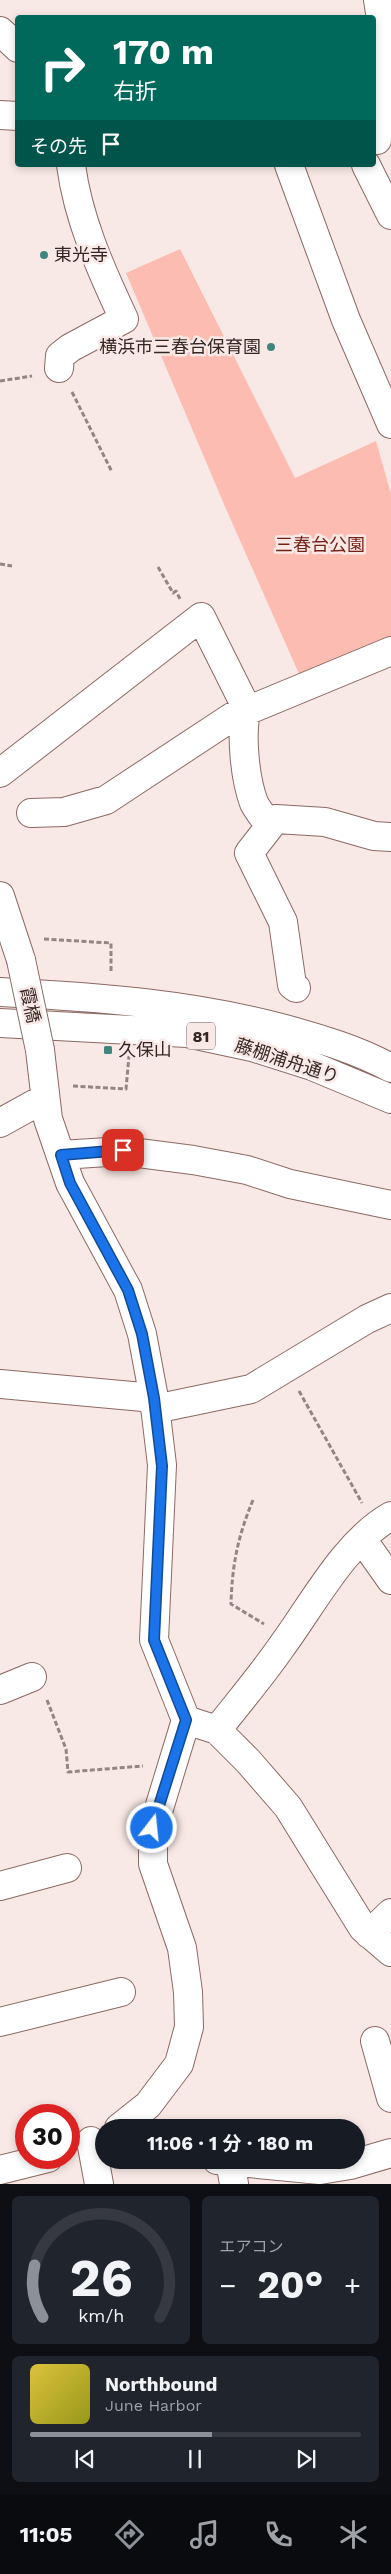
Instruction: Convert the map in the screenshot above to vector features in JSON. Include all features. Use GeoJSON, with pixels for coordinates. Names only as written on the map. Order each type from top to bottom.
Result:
{"type":"FeatureCollection","features":[{"type":"Feature","properties":{"kind":"street"},"geometry":{"type":"LineString","coordinates":[[378,0],[387,32],[381,140]]}},
{"type":"Feature","properties":{"kind":"street"},"geometry":{"type":"LineString","coordinates":[[0,32],[15,45]]}},
{"type":"Feature","properties":{"kind":"street"},"geometry":{"type":"LineString","coordinates":[[0,115],[15,116]]}},
{"type":"Feature","properties":{"kind":"street"},"geometry":{"type":"LineString","coordinates":[[59,368],[60,356],[70,348],[124,319],[100,268],[74,186],[71,167]]}},
{"type":"Feature","properties":{"kind":"street"},"geometry":{"type":"LineString","coordinates":[[290,167],[346,320],[391,424]]}},
{"type":"Feature","properties":{"kind":"street"},"geometry":{"type":"LineString","coordinates":[[367,167],[391,215]]}},
{"type":"Feature","properties":{"kind":"street"},"geometry":{"type":"LineString","coordinates":[[0,773],[201,617],[247,709],[243,722],[247,772],[254,803],[270,826]]}},
{"type":"Feature","properties":{"kind":"street"},"geometry":{"type":"LineString","coordinates":[[31,813],[64,812],[106,800],[247,709],[391,651]]}},
{"type":"Feature","properties":{"kind":"street"},"geometry":{"type":"LineString","coordinates":[[296,988],[292,985],[283,922],[249,853],[276,819],[325,822],[374,836],[391,837]]}},
{"type":"Feature","properties":{"kind":"street","name":"霞橋"},"geometry":{"type":"LineString","coordinates":[[0,896],[21,960],[40,1050],[48,1119],[70,1183],[128,1290],[142,1334],[162,1466],[154,1640],[186,1720]]}},
{"type":"Feature","properties":{"kind":"street","name":"藤棚浦舟通り"},"geometry":{"type":"LineString","coordinates":[[0,992],[74,996],[170,1005],[239,1017],[314,1037],[371,1057],[391,1068]]}},
{"type":"Feature","properties":{"kind":"street","name":"藤棚浦舟通り"},"geometry":{"type":"LineString","coordinates":[[0,1023],[187,1033],[252,1047],[312,1066],[391,1100]]}},
{"type":"Feature","properties":{"kind":"street"},"geometry":{"type":"LineString","coordinates":[[0,1123],[44,1091]]}},
{"type":"Feature","properties":{"kind":"street"},"geometry":{"type":"LineString","coordinates":[[61,1155],[123,1150],[193,1160],[247,1170],[290,1184],[391,1205]]}},
{"type":"Feature","properties":{"kind":"street"},"geometry":{"type":"LineString","coordinates":[[0,1384],[154,1404],[251,1389],[367,1319],[391,1308]]}},
{"type":"Feature","properties":{"kind":"street"},"geometry":{"type":"LineString","coordinates":[[376,1527],[391,1580]]}},
{"type":"Feature","properties":{"kind":"street"},"geometry":{"type":"LineString","coordinates":[[217,1730],[288,1638],[339,1566],[376,1527]]}},
{"type":"Feature","properties":{"kind":"street"},"geometry":{"type":"LineString","coordinates":[[0,1690],[32,1678]]}},
{"type":"Feature","properties":{"kind":"street"},"geometry":{"type":"LineString","coordinates":[[130,2119],[154,2098],[180,2064],[189,2027],[188,1992],[182,1948],[153,1864],[152,1828],[186,1720],[217,1730],[248,1761],[288,1807],[320,1862],[369,1934],[391,1952]]}},
{"type":"Feature","properties":{"kind":"street"},"geometry":{"type":"LineString","coordinates":[[0,1886],[67,1868]]}},
{"type":"Feature","properties":{"kind":"street"},"geometry":{"type":"LineString","coordinates":[[369,1934],[391,1913]]}},
{"type":"Feature","properties":{"kind":"street"},"geometry":{"type":"LineString","coordinates":[[0,2022],[121,1992]]}},
{"type":"Feature","properties":{"kind":"street"},"geometry":{"type":"LineString","coordinates":[[375,2041],[391,2098]]}},
{"type":"Feature","properties":{"kind":"street"},"geometry":{"type":"LineString","coordinates":[[150,2119],[154,2098]]}},
{"type":"Feature","properties":{"kind":"street"},"geometry":{"type":"LineString","coordinates":[[92,2143],[99,2184]]}},
{"type":"Feature","properties":{"kind":"street"},"geometry":{"type":"LineString","coordinates":[[274,2169],[320,2170],[354,2174],[391,2153]]}},
{"type":"Feature","properties":{"kind":"street"},"geometry":{"type":"LineString","coordinates":[[0,2170],[15,2166]]}},
{"type":"Feature","properties":{"kind":"path"},"geometry":{"type":"LineString","coordinates":[[0,381],[35,375],[59,368],[112,472]]}},
{"type":"Feature","properties":{"kind":"path"},"geometry":{"type":"LineString","coordinates":[[0,564],[12,566]]}},
{"type":"Feature","properties":{"kind":"path"},"geometry":{"type":"LineString","coordinates":[[158,567],[172,593],[176,591],[194,623]]}},
{"type":"Feature","properties":{"kind":"path"},"geometry":{"type":"LineString","coordinates":[[49,939],[111,943],[111,975]]}},
{"type":"Feature","properties":{"kind":"path"},"geometry":{"type":"LineString","coordinates":[[44,1091],[126,1089],[130,1048]]}},
{"type":"Feature","properties":{"kind":"path"},"geometry":{"type":"LineString","coordinates":[[286,1368],[376,1527]]}},
{"type":"Feature","properties":{"kind":"path"},"geometry":{"type":"LineString","coordinates":[[253,1500],[241,1527],[232,1566],[231,1604],[288,1638]]}},
{"type":"Feature","properties":{"kind":"path"},"geometry":{"type":"LineString","coordinates":[[32,1678],[48,1702],[60,1730],[66,1749],[68,1772],[171,1764]]}},
{"type":"Feature","properties":{"kind":"green space","name":"三春台公園"},"geometry":{"type":"Polygon","coordinates":[[[180,249],[295,478],[376,441],[391,494],[391,638],[300,676],[226,509],[126,273],[180,249]]]}},
{"type":"Feature","properties":{"kind":"place","name":"東光寺"},"geometry":{"type":"Point","coordinates":[44,255]}},
{"type":"Feature","properties":{"kind":"place","name":"横浜市三春台保育園"},"geometry":{"type":"Point","coordinates":[271,347]}},
{"type":"Feature","properties":{"kind":"place","name":"久保山"},"geometry":{"type":"Point","coordinates":[108,1050]}},
{"type":"Feature","properties":{"kind":"route"},"geometry":{"type":"LineString","coordinates":[[123,1150],[61,1155],[70,1183],[128,1290],[142,1334],[154,1398],[162,1466],[154,1640],[186,1720],[152,1828]]}}]}
